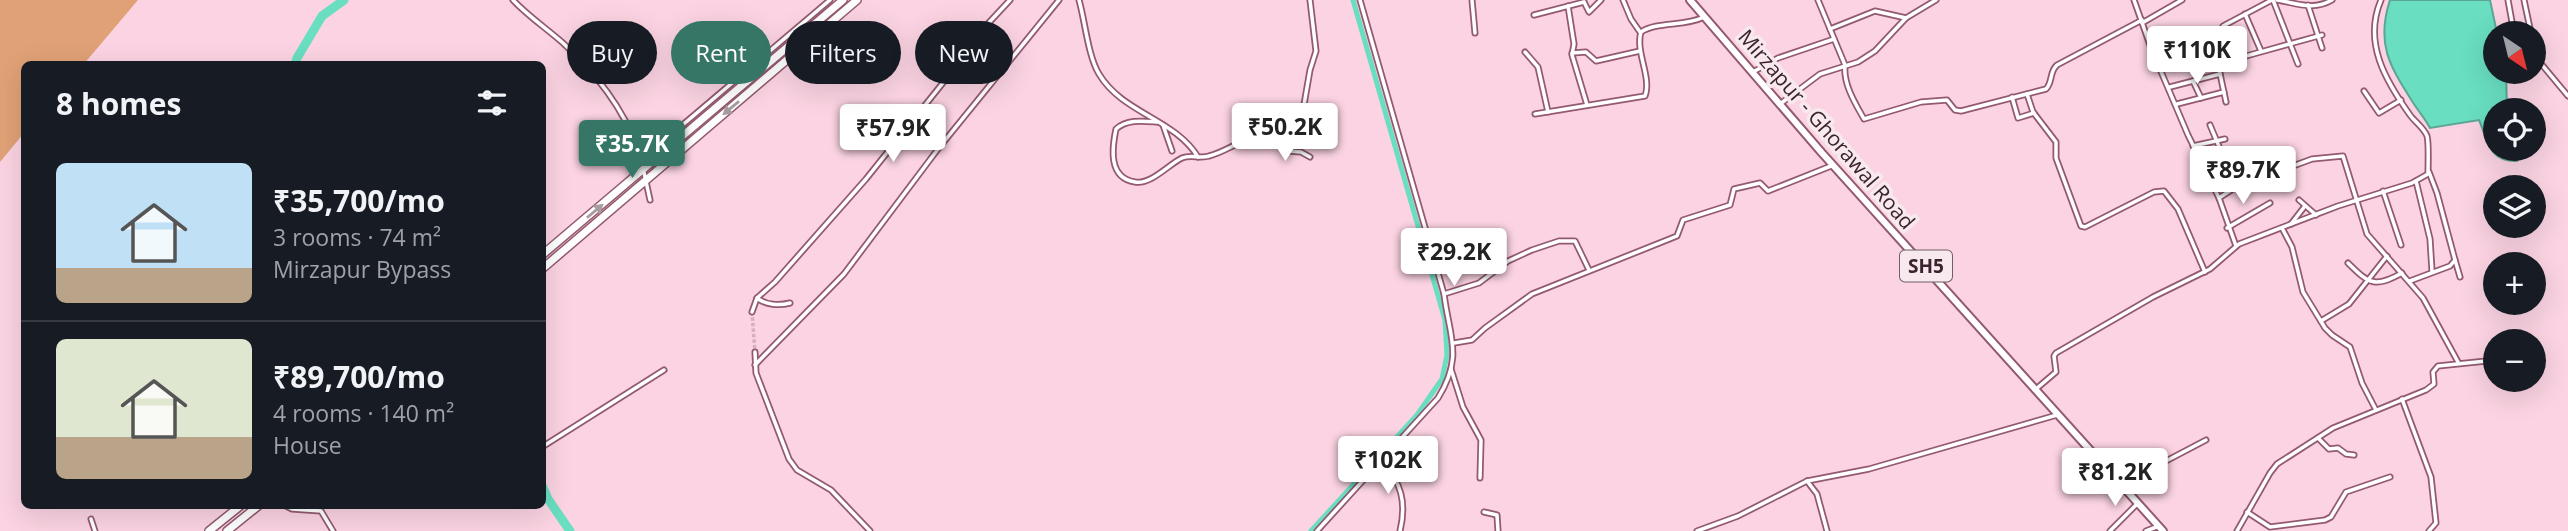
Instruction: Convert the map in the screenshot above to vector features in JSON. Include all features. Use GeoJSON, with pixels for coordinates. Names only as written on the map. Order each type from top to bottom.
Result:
{"type":"FeatureCollection","features":[{"type":"Feature","properties":{"kind":"highway"},"geometry":{"type":"LineString","coordinates":[[546,252],[843,0]]}},
{"type":"Feature","properties":{"kind":"highway"},"geometry":{"type":"LineString","coordinates":[[546,266],[857,0]]}},
{"type":"Feature","properties":{"kind":"highway"},"geometry":{"type":"LineString","coordinates":[[209,531],[236,509]]}},
{"type":"Feature","properties":{"kind":"highway"},"geometry":{"type":"LineString","coordinates":[[227,531],[254,509]]}},
{"type":"Feature","properties":{"kind":"main road","name":"Mirzapur - Ghorawal Road"},"geometry":{"type":"LineString","coordinates":[[1690,0],[1833,165],[2161,529]]}},
{"type":"Feature","properties":{"kind":"street"},"geometry":{"type":"LineString","coordinates":[[513,0],[562,42],[603,84],[623,115],[639,152],[650,200]]}},
{"type":"Feature","properties":{"kind":"street"},"geometry":{"type":"LineString","coordinates":[[639,152],[646,153],[666,139],[830,0]]}},
{"type":"Feature","properties":{"kind":"street"},"geometry":{"type":"LineString","coordinates":[[752,312],[757,298],[859,187],[989,22],[1010,0]]}},
{"type":"Feature","properties":{"kind":"street"},"geometry":{"type":"LineString","coordinates":[[755,365],[844,274],[938,149],[1059,0]]}},
{"type":"Feature","properties":{"kind":"street"},"geometry":{"type":"LineString","coordinates":[[1079,0],[1098,74],[1131,106],[1186,139],[1198,157]]}},
{"type":"Feature","properties":{"kind":"street"},"geometry":{"type":"LineString","coordinates":[[1157,122],[1134,121],[1116,129],[1113,161],[1121,174],[1132,182],[1141,182],[1185,157],[1212,156],[1261,136],[1274,138],[1295,132],[1301,122],[1316,51],[1310,0]]}},
{"type":"Feature","properties":{"kind":"street"},"geometry":{"type":"LineString","coordinates":[[1317,531],[1438,398],[1451,367],[1454,343],[1444,294],[1360,0]]}},
{"type":"Feature","properties":{"kind":"street"},"geometry":{"type":"LineString","coordinates":[[1472,0],[1475,33]]}},
{"type":"Feature","properties":{"kind":"street"},"geometry":{"type":"LineString","coordinates":[[1534,15],[1584,1],[1589,12],[1601,0]]}},
{"type":"Feature","properties":{"kind":"street"},"geometry":{"type":"LineString","coordinates":[[1535,114],[1646,95],[1640,51],[1641,32],[1631,19],[1623,0]]}},
{"type":"Feature","properties":{"kind":"street"},"geometry":{"type":"LineString","coordinates":[[1818,0],[1845,65],[1844,73],[1851,94],[1864,119],[1932,100],[1947,100],[1955,110],[1961,111],[2048,88],[2051,71],[2057,65],[2182,0]]}},
{"type":"Feature","properties":{"kind":"street"},"geometry":{"type":"LineString","coordinates":[[1780,104],[1820,74],[1862,60],[1875,51],[1906,18],[1936,0]]}},
{"type":"Feature","properties":{"kind":"street"},"geometry":{"type":"LineString","coordinates":[[2134,0],[2151,48],[2170,87],[2193,146],[2219,198],[2227,228],[2236,246]]}},
{"type":"Feature","properties":{"kind":"street"},"geometry":{"type":"LineString","coordinates":[[2274,0],[2298,64]]}},
{"type":"Feature","properties":{"kind":"street"},"geometry":{"type":"LineString","coordinates":[[2234,58],[2222,28],[2245,14],[2274,0],[2318,7],[2332,0]]}},
{"type":"Feature","properties":{"kind":"street"},"geometry":{"type":"LineString","coordinates":[[2374,0],[2380,2],[2373,38],[2377,56],[2387,79],[2427,137],[2429,172],[2460,277]]}},
{"type":"Feature","properties":{"kind":"street"},"geometry":{"type":"LineString","coordinates":[[2508,0],[2512,21]]}},
{"type":"Feature","properties":{"kind":"street"},"geometry":{"type":"LineString","coordinates":[[2524,0],[2528,21]]}},
{"type":"Feature","properties":{"kind":"street"},"geometry":{"type":"LineString","coordinates":[[2308,5],[2320,35],[2322,48]]}},
{"type":"Feature","properties":{"kind":"street"},"geometry":{"type":"LineString","coordinates":[[1568,6],[1574,44],[1572,53],[1587,105]]}},
{"type":"Feature","properties":{"kind":"street"},"geometry":{"type":"LineString","coordinates":[[1830,29],[1875,11],[1906,18]]}},
{"type":"Feature","properties":{"kind":"street"},"geometry":{"type":"LineString","coordinates":[[2245,14],[2262,51]]}},
{"type":"Feature","properties":{"kind":"street"},"geometry":{"type":"LineString","coordinates":[[1641,32],[1651,27],[1689,23],[1704,17]]}},
{"type":"Feature","properties":{"kind":"street"},"geometry":{"type":"LineString","coordinates":[[2226,102],[2220,74],[2221,64],[2234,58],[2320,35]]}},
{"type":"Feature","properties":{"kind":"street"},"geometry":{"type":"LineString","coordinates":[[1753,72],[1778,58],[1835,39]]}},
{"type":"Feature","properties":{"kind":"street"},"geometry":{"type":"LineString","coordinates":[[1572,53],[1586,52],[1596,61],[1640,51]]}},
{"type":"Feature","properties":{"kind":"street"},"geometry":{"type":"LineString","coordinates":[[1525,52],[1538,67],[1548,112]]}},
{"type":"Feature","properties":{"kind":"street"},"geometry":{"type":"LineString","coordinates":[[2546,70],[2568,96]]}},
{"type":"Feature","properties":{"kind":"street"},"geometry":{"type":"LineString","coordinates":[[2170,87],[2220,74]]}},
{"type":"Feature","properties":{"kind":"street"},"geometry":{"type":"LineString","coordinates":[[2193,81],[2201,98]]}},
{"type":"Feature","properties":{"kind":"street"},"geometry":{"type":"LineString","coordinates":[[2364,90],[2379,113],[2400,100]]}},
{"type":"Feature","properties":{"kind":"street"},"geometry":{"type":"LineString","coordinates":[[2176,104],[2224,92]]}},
{"type":"Feature","properties":{"kind":"street"},"geometry":{"type":"LineString","coordinates":[[2027,94],[2034,113],[2056,142],[2056,158],[2081,226],[2085,227],[2122,210],[2154,192],[2164,191],[2178,209],[2205,272]]}},
{"type":"Feature","properties":{"kind":"street"},"geometry":{"type":"LineString","coordinates":[[2012,97],[2018,118],[2034,113]]}},
{"type":"Feature","properties":{"kind":"street"},"geometry":{"type":"LineString","coordinates":[[1163,125],[1172,151]]}},
{"type":"Feature","properties":{"kind":"street"},"geometry":{"type":"LineString","coordinates":[[2210,125],[2226,163]]}},
{"type":"Feature","properties":{"kind":"street"},"geometry":{"type":"LineString","coordinates":[[1274,138],[1288,151],[1301,152],[1310,157]]}},
{"type":"Feature","properties":{"kind":"street"},"geometry":{"type":"LineString","coordinates":[[2193,146],[2225,139]]}},
{"type":"Feature","properties":{"kind":"street"},"geometry":{"type":"LineString","coordinates":[[2282,170],[2312,159],[2341,155],[2345,160],[2367,234],[2410,281],[2432,312],[2458,362]]}},
{"type":"Feature","properties":{"kind":"street"},"geometry":{"type":"LineString","coordinates":[[1454,343],[1472,341],[1532,293],[1677,236],[1683,220],[1730,205],[1734,189],[1760,183],[1768,191],[1833,165]]}},
{"type":"Feature","properties":{"kind":"street"},"geometry":{"type":"LineString","coordinates":[[2036,388],[2056,372],[2056,353],[2205,272],[2236,246],[2416,181],[2429,172]]}},
{"type":"Feature","properties":{"kind":"street"},"geometry":{"type":"LineString","coordinates":[[2219,198],[2251,177]]}},
{"type":"Feature","properties":{"kind":"street"},"geometry":{"type":"LineString","coordinates":[[2416,181],[2430,239],[2432,271]]}},
{"type":"Feature","properties":{"kind":"street"},"geometry":{"type":"LineString","coordinates":[[2384,191],[2401,245]]}},
{"type":"Feature","properties":{"kind":"street"},"geometry":{"type":"LineString","coordinates":[[2299,200],[2316,215]]}},
{"type":"Feature","properties":{"kind":"street"},"geometry":{"type":"LineString","coordinates":[[2227,228],[2270,203]]}},
{"type":"Feature","properties":{"kind":"street"},"geometry":{"type":"LineString","coordinates":[[2291,225],[2305,206]]}},
{"type":"Feature","properties":{"kind":"street"},"geometry":{"type":"LineString","coordinates":[[2282,228],[2292,247],[2303,292],[2332,335],[2350,347],[2362,383],[2376,410]]}},
{"type":"Feature","properties":{"kind":"street"},"geometry":{"type":"LineString","coordinates":[[1444,294],[1479,283],[1508,261],[1559,241],[1571,240],[1578,243],[1589,270]]}},
{"type":"Feature","properties":{"kind":"street"},"geometry":{"type":"LineString","coordinates":[[2321,321],[2349,304],[2386,256]]}},
{"type":"Feature","properties":{"kind":"street"},"geometry":{"type":"LineString","coordinates":[[2410,281],[2450,266],[2455,260]]}},
{"type":"Feature","properties":{"kind":"street"},"geometry":{"type":"LineString","coordinates":[[2347,263],[2362,278],[2369,281],[2382,283],[2402,273]]}},
{"type":"Feature","properties":{"kind":"street"},"geometry":{"type":"LineString","coordinates":[[757,298],[763,303],[790,303]]}},
{"type":"Feature","properties":{"kind":"street"},"geometry":{"type":"LineString","coordinates":[[755,352],[755,365],[789,459],[797,470],[824,484],[870,531]]}},
{"type":"Feature","properties":{"kind":"street"},"geometry":{"type":"LineString","coordinates":[[2237,531],[2277,464],[2333,428],[2426,390],[2434,384],[2434,369],[2458,362],[2483,361]]}},
{"type":"Feature","properties":{"kind":"street"},"geometry":{"type":"LineString","coordinates":[[1451,367],[1463,407],[1481,440],[1480,478]]}},
{"type":"Feature","properties":{"kind":"street"},"geometry":{"type":"LineString","coordinates":[[546,444],[664,370]]}},
{"type":"Feature","properties":{"kind":"street"},"geometry":{"type":"LineString","coordinates":[[2402,399],[2434,490],[2436,523],[2429,531]]}},
{"type":"Feature","properties":{"kind":"street"},"geometry":{"type":"LineString","coordinates":[[1697,531],[1738,516],[1807,481],[1869,469],[2059,415]]}},
{"type":"Feature","properties":{"kind":"street"},"geometry":{"type":"LineString","coordinates":[[2318,438],[2329,449],[2338,448],[2346,454],[2354,455]]}},
{"type":"Feature","properties":{"kind":"street"},"geometry":{"type":"LineString","coordinates":[[2122,485],[2133,472],[2165,461],[2206,440]]}},
{"type":"Feature","properties":{"kind":"street"},"geometry":{"type":"LineString","coordinates":[[1382,460],[1396,479],[1404,508],[1400,531]]}},
{"type":"Feature","properties":{"kind":"street"},"geometry":{"type":"LineString","coordinates":[[2247,512],[2270,527],[2325,520],[2331,517],[2346,492],[2390,477]]}},
{"type":"Feature","properties":{"kind":"street"},"geometry":{"type":"LineString","coordinates":[[1807,481],[1817,494],[1827,531]]}},
{"type":"Feature","properties":{"kind":"street"},"geometry":{"type":"LineString","coordinates":[[2110,531],[2138,503]]}},
{"type":"Feature","properties":{"kind":"street"},"geometry":{"type":"LineString","coordinates":[[307,509],[321,511],[334,531]]}},
{"type":"Feature","properties":{"kind":"street"},"geometry":{"type":"LineString","coordinates":[[1484,512],[1497,515],[1498,531]]}},
{"type":"Feature","properties":{"kind":"street"},"geometry":{"type":"LineString","coordinates":[[91,519],[95,531]]}},
{"type":"Feature","properties":{"kind":"street"},"geometry":{"type":"LineString","coordinates":[[2146,531],[2161,529]]}},
{"type":"Feature","properties":{"kind":"shaded area"},"geometry":{"type":"Polygon","coordinates":[[[0,0],[138,0],[86,61],[21,61],[21,137],[0,162],[0,0]]]}},
{"type":"Feature","properties":{"kind":"shaded area"},"geometry":{"type":"Polygon","coordinates":[[[2390,0],[2490,0],[2494,21],[2483,21],[2483,84],[2506,84],[2507,98],[2483,98],[2483,130],[2479,120],[2430,128],[2391,65],[2385,41],[2386,15],[2390,0]]]}},
{"type":"Feature","properties":{"kind":"waterway"},"geometry":{"type":"LineString","coordinates":[[296,61],[322,16],[344,0]]}},
{"type":"Feature","properties":{"kind":"waterway"},"geometry":{"type":"LineString","coordinates":[[1311,531],[1417,415],[1442,379],[1447,355],[1445,320],[1353,0]]}},
{"type":"Feature","properties":{"kind":"waterway"},"geometry":{"type":"LineString","coordinates":[[546,494],[570,531]]}},
{"type":"Feature","properties":{"kind":"tunnel"},"geometry":{"type":"LineString","coordinates":[[752,312],[755,352]]}}]}
